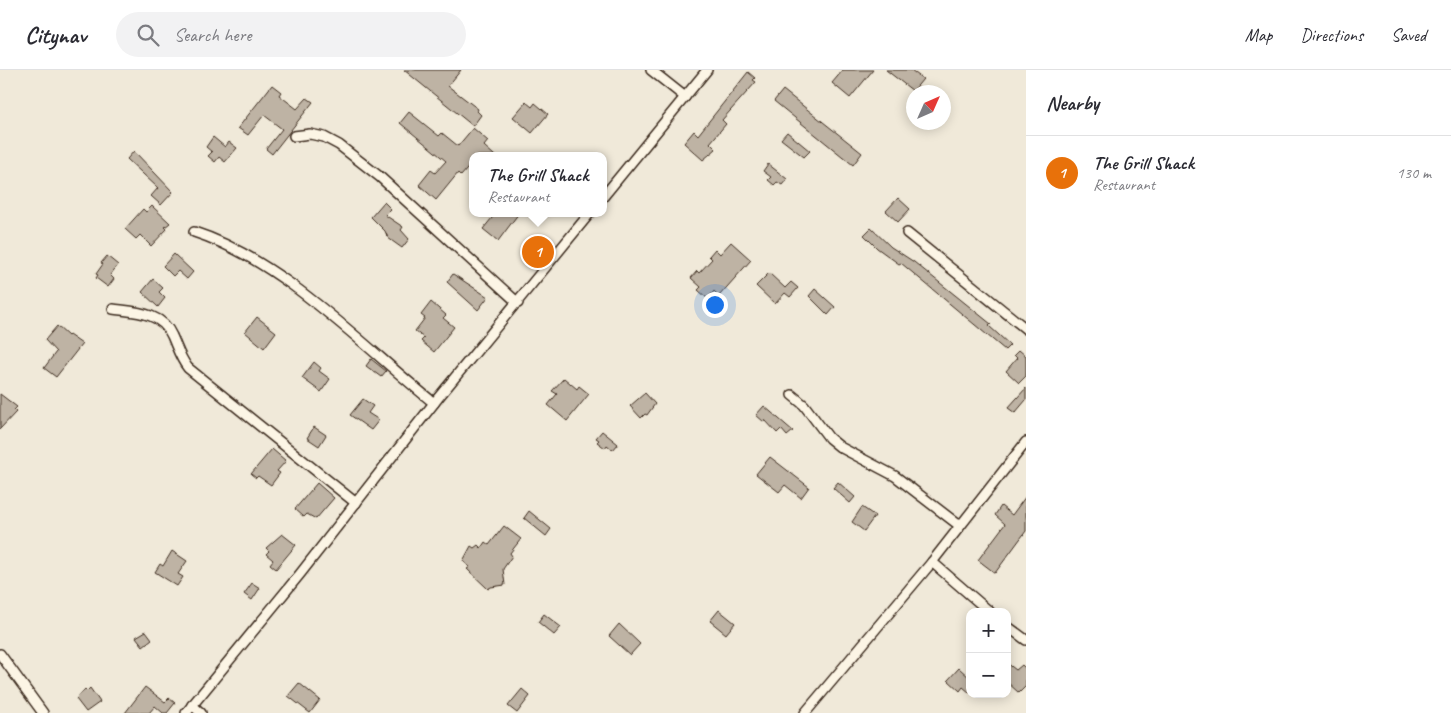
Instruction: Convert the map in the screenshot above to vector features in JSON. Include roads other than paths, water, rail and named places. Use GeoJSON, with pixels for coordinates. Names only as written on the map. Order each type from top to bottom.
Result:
{"type":"FeatureCollection","features":[{"type":"Feature","properties":{"kind":"street"},"geometry":{"type":"LineString","coordinates":[[650,70],[685,98]]}},
{"type":"Feature","properties":{"kind":"street"},"geometry":{"type":"LineString","coordinates":[[607,192],[707,70]]}},
{"type":"Feature","properties":{"kind":"street"},"geometry":{"type":"LineString","coordinates":[[294,136],[310,134],[324,137],[339,146],[380,177],[518,302]]}},
{"type":"Feature","properties":{"kind":"street"},"geometry":{"type":"LineString","coordinates":[[186,713],[356,503],[434,403],[587,217]]}},
{"type":"Feature","properties":{"kind":"street"},"geometry":{"type":"LineString","coordinates":[[194,232],[234,247],[307,297],[434,403]]}},
{"type":"Feature","properties":{"kind":"street"},"geometry":{"type":"LineString","coordinates":[[907,232],[1026,329]]}},
{"type":"Feature","properties":{"kind":"street"},"geometry":{"type":"LineString","coordinates":[[113,309],[144,313],[162,322],[171,333],[181,359],[188,368],[356,503]]}},
{"type":"Feature","properties":{"kind":"street"},"geometry":{"type":"LineString","coordinates":[[792,395],[804,405],[829,438],[840,447],[895,476],[960,526]]}},
{"type":"Feature","properties":{"kind":"street"},"geometry":{"type":"LineString","coordinates":[[805,713],[932,562],[1026,442]]}},
{"type":"Feature","properties":{"kind":"street"},"geometry":{"type":"LineString","coordinates":[[932,562],[985,608]]}},
{"type":"Feature","properties":{"kind":"street"},"geometry":{"type":"LineString","coordinates":[[1011,629],[1026,640]]}},
{"type":"Feature","properties":{"kind":"street"},"geometry":{"type":"LineString","coordinates":[[0,654],[43,713]]}},
{"type":"Feature","properties":{"kind":"street"},"geometry":{"type":"LineString","coordinates":[[192,705],[201,713]]}},
{"type":"Feature","properties":{"kind":"place","name":"The Grill Shack"},"geometry":{"type":"Point","coordinates":[538,252]}}]}
